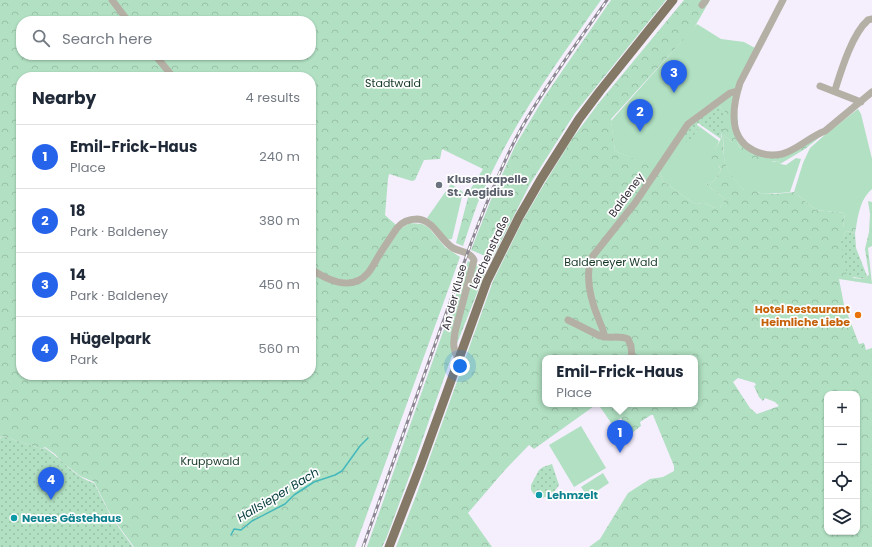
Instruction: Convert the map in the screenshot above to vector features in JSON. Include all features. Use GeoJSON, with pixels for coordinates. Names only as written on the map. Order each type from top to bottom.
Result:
{"type":"FeatureCollection","features":[{"type":"Feature","properties":{"kind":"main road","name":"Lerchenstraße"},"geometry":{"type":"LineString","coordinates":[[389,547],[421,464],[487,281],[519,217],[579,119],[673,0]]}},
{"type":"Feature","properties":{"kind":"street"},"geometry":{"type":"LineString","coordinates":[[112,0],[124,16]]}},
{"type":"Feature","properties":{"kind":"street"},"geometry":{"type":"LineString","coordinates":[[783,0],[740,82],[737,92],[734,107],[734,122],[738,134],[744,143],[751,149],[771,155],[787,152],[816,134],[825,131],[872,92]]}},
{"type":"Feature","properties":{"kind":"street"},"geometry":{"type":"LineString","coordinates":[[835,90],[844,61],[861,27],[868,20],[872,19]]}},
{"type":"Feature","properties":{"kind":"street"},"geometry":{"type":"LineString","coordinates":[[159,60],[169,72]]}},
{"type":"Feature","properties":{"kind":"street"},"geometry":{"type":"LineString","coordinates":[[820,86],[835,90],[861,102]]}},
{"type":"Feature","properties":{"kind":"street","name":"Baldeney"},"geometry":{"type":"LineString","coordinates":[[604,338],[605,334],[590,293],[589,266],[592,257],[635,203],[688,124],[730,93],[737,92]]}},
{"type":"Feature","properties":{"kind":"street","name":"An der Kluse"},"geometry":{"type":"LineString","coordinates":[[316,272],[327,279],[338,282],[351,283],[356,281],[368,273],[401,223],[414,219],[427,222],[433,226],[445,241],[454,248],[470,255],[474,260],[453,343],[454,352],[458,359]]}},
{"type":"Feature","properties":{"kind":"street"},"geometry":{"type":"LineString","coordinates":[[568,320],[604,338],[620,337],[628,339],[631,346],[632,355]]}},
{"type":"Feature","properties":{"kind":"green space","name":"Kruppwald"},"geometry":{"type":"Polygon","coordinates":[[[0,0],[110,0],[123,16],[16,16],[16,60],[158,60],[168,72],[16,72],[16,380],[316,380],[316,274],[339,283],[370,275],[400,229],[410,223],[422,224],[428,227],[445,247],[460,257],[355,547],[134,547],[112,517],[94,482],[80,476],[45,447],[42,449],[2,436],[0,438],[0,0]]]}},
{"type":"Feature","properties":{"kind":"green space","name":"Stadtwald"},"geometry":{"type":"Polygon","coordinates":[[[113,0],[601,0],[538,92],[509,139],[481,196],[463,246],[456,243],[470,190],[483,169],[442,149],[440,159],[424,160],[415,180],[412,181],[389,174],[385,215],[396,225],[366,273],[351,281],[329,277],[316,270],[316,72],[169,72],[160,60],[316,60],[316,16],[124,16],[113,0]]]}},
{"type":"Feature","properties":{"kind":"green space"},"geometry":{"type":"Polygon","coordinates":[[[611,0],[666,0],[575,113],[530,184],[492,259],[471,250],[492,197],[515,146],[545,96],[611,0]]]}},
{"type":"Feature","properties":{"kind":"green space","name":"Baldeneyer Wald"},"geometry":{"type":"Polygon","coordinates":[[[684,0],[710,0],[694,28],[611,119],[615,151],[659,169],[663,181],[696,204],[705,203],[715,208],[720,208],[725,199],[706,184],[714,181],[721,170],[719,166],[710,159],[722,137],[722,109],[716,103],[736,93],[739,138],[770,156],[821,136],[805,149],[780,164],[778,161],[765,162],[754,159],[744,153],[737,142],[732,142],[724,135],[724,160],[733,177],[744,190],[756,189],[758,193],[775,194],[794,192],[816,210],[845,213],[843,228],[856,228],[855,233],[846,231],[841,241],[853,278],[865,279],[869,275],[865,249],[869,232],[870,214],[868,201],[872,202],[872,246],[868,248],[872,284],[839,279],[844,305],[859,344],[864,343],[866,350],[872,348],[872,547],[589,547],[600,539],[628,493],[650,479],[663,477],[674,471],[674,466],[653,415],[640,422],[641,426],[632,433],[621,418],[612,424],[600,407],[698,407],[698,355],[542,355],[542,407],[593,407],[534,449],[529,445],[504,471],[468,513],[492,547],[396,547],[417,493],[493,281],[523,220],[572,139],[598,104],[684,0]],[[738,378],[733,382],[750,408],[757,414],[779,406],[775,402],[765,398],[763,401],[759,397],[754,386],[756,385],[755,383],[738,378]]]}},
{"type":"Feature","properties":{"kind":"green space"},"geometry":{"type":"Polygon","coordinates":[[[697,24],[721,39],[744,42],[755,48],[735,89],[704,108],[687,121],[655,168],[615,151],[611,121],[697,24]]]}},
{"type":"Feature","properties":{"kind":"green space"},"geometry":{"type":"Polygon","coordinates":[[[714,101],[722,109],[725,109],[721,139],[698,123],[697,125],[700,127],[688,143],[682,138],[687,121],[714,101]]]}},
{"type":"Feature","properties":{"kind":"green space"},"geometry":{"type":"Polygon","coordinates":[[[858,109],[861,114],[872,159],[872,189],[865,197],[859,212],[856,228],[843,228],[845,213],[816,210],[794,192],[803,163],[810,148],[858,109]]]}},
{"type":"Feature","properties":{"kind":"green space"},"geometry":{"type":"Polygon","coordinates":[[[700,127],[719,141],[713,156],[721,170],[714,181],[706,184],[725,199],[720,208],[715,208],[705,203],[696,204],[689,200],[663,181],[659,169],[681,137],[688,142],[700,127]]]}},
{"type":"Feature","properties":{"kind":"green space"},"geometry":{"type":"Polygon","coordinates":[[[724,135],[732,142],[737,142],[740,148],[773,162],[778,161],[780,164],[786,165],[796,158],[801,159],[790,192],[760,193],[744,190],[728,170],[724,160],[724,135]]]}},
{"type":"Feature","properties":{"kind":"green space"},"geometry":{"type":"Polygon","coordinates":[[[451,184],[463,192],[452,239],[447,239],[427,218],[451,184]]]}},
{"type":"Feature","properties":{"kind":"green space"},"geometry":{"type":"Polygon","coordinates":[[[846,231],[855,233],[856,248],[867,276],[865,279],[847,276],[841,241],[846,231]]]}},
{"type":"Feature","properties":{"kind":"green space"},"geometry":{"type":"Polygon","coordinates":[[[468,261],[487,268],[450,361],[386,539],[382,547],[367,547],[468,261]]]}},
{"type":"Feature","properties":{"kind":"green space"},"geometry":{"type":"Polygon","coordinates":[[[581,426],[606,468],[574,487],[549,445],[581,426]]]}},
{"type":"Feature","properties":{"kind":"green space"},"geometry":{"type":"Polygon","coordinates":[[[2,436],[42,449],[45,448],[80,477],[94,483],[112,518],[133,547],[0,547],[0,439],[2,436]]]}},
{"type":"Feature","properties":{"kind":"green space"},"geometry":{"type":"Polygon","coordinates":[[[552,464],[559,485],[550,495],[544,498],[537,498],[531,490],[531,485],[539,470],[552,464]]]}},
{"type":"Feature","properties":{"kind":"green space"},"geometry":{"type":"Polygon","coordinates":[[[603,473],[609,483],[588,497],[581,487],[603,473]]]}},
{"type":"Feature","properties":{"kind":"waterway","name":"Hallsieper Bach"},"geometry":{"type":"LineString","coordinates":[[231,535],[234,529],[241,530],[252,521],[285,504],[294,495],[314,482],[342,471],[360,446],[368,438]]}},
{"type":"Feature","properties":{"kind":"railway"},"geometry":{"type":"LineString","coordinates":[[363,547],[470,246],[500,171],[514,141],[552,79],[607,0]]}},
{"type":"Feature","properties":{"kind":"place","name":"14"},"geometry":{"type":"Point","coordinates":[674,93]}},
{"type":"Feature","properties":{"kind":"place","name":"18"},"geometry":{"type":"Point","coordinates":[640,132]}},
{"type":"Feature","properties":{"kind":"place","name":"Klusenkapelle St. Aegidius"},"geometry":{"type":"Point","coordinates":[439,185]}},
{"type":"Feature","properties":{"kind":"place","name":"Hotel Restaurant Heimliche Liebe"},"geometry":{"type":"Point","coordinates":[858,315]}},
{"type":"Feature","properties":{"kind":"place","name":"Emil-Frick-Haus"},"geometry":{"type":"Point","coordinates":[620,453]}},
{"type":"Feature","properties":{"kind":"place","name":"Lehmzelt"},"geometry":{"type":"Point","coordinates":[539,495]}},
{"type":"Feature","properties":{"kind":"place","name":"Hügelpark"},"geometry":{"type":"Point","coordinates":[51,500]}},
{"type":"Feature","properties":{"kind":"place","name":"Neues Gästehaus"},"geometry":{"type":"Point","coordinates":[14,518]}}]}
